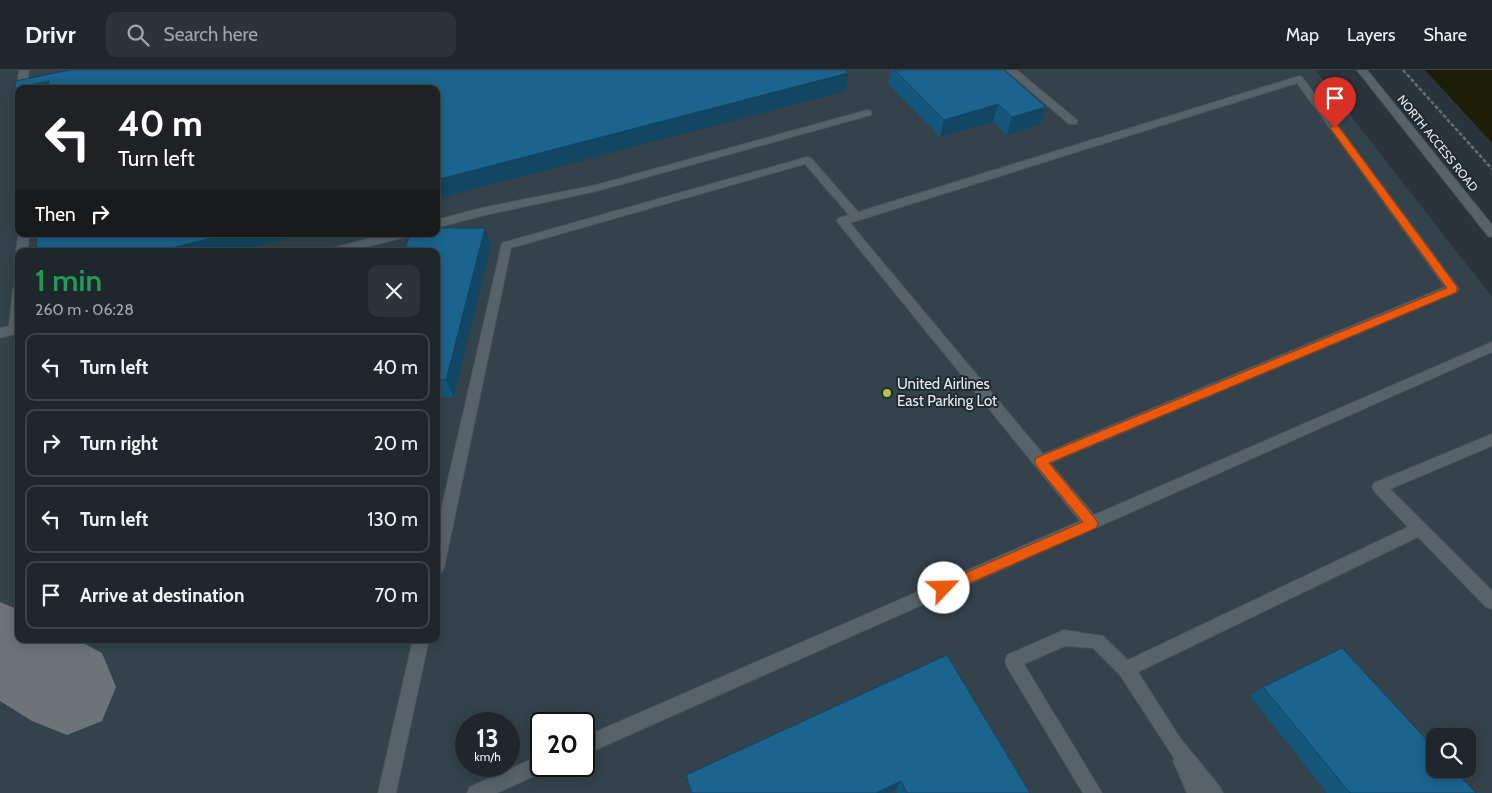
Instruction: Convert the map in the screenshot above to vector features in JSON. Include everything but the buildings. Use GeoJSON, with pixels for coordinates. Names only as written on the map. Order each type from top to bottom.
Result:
{"type":"FeatureCollection","features":[{"type":"Feature","properties":{"kind":"street"},"geometry":{"type":"LineString","coordinates":[[22,85],[24,70]]}},
{"type":"Feature","properties":{"kind":"street"},"geometry":{"type":"LineString","coordinates":[[1011,70],[1073,122]]}},
{"type":"Feature","properties":{"kind":"street","name":"NORTH ACCESS ROAD"},"geometry":{"type":"LineString","coordinates":[[1362,70],[1492,232]]}},
{"type":"Feature","properties":{"kind":"street"},"geometry":{"type":"LineString","coordinates":[[850,219],[1299,79],[1453,289],[1040,462]]}},
{"type":"Feature","properties":{"kind":"street"},"geometry":{"type":"LineString","coordinates":[[440,223],[481,212],[597,188],[867,113]]}},
{"type":"Feature","properties":{"kind":"street"},"geometry":{"type":"LineString","coordinates":[[440,550],[506,246],[807,160],[850,219],[1040,462],[1092,524]]}},
{"type":"Feature","properties":{"kind":"street"},"geometry":{"type":"LineString","coordinates":[[348,248],[390,237]]}},
{"type":"Feature","properties":{"kind":"street"},"geometry":{"type":"LineString","coordinates":[[0,333],[15,329]]}},
{"type":"Feature","properties":{"kind":"street"},"geometry":{"type":"LineString","coordinates":[[595,741],[1492,347]]}},
{"type":"Feature","properties":{"kind":"street"},"geometry":{"type":"LineString","coordinates":[[1492,440],[1379,487],[1492,602]]}},
{"type":"Feature","properties":{"kind":"street"},"geometry":{"type":"LineString","coordinates":[[1126,669],[1419,529]]}},
{"type":"Feature","properties":{"kind":"street"},"geometry":{"type":"LineString","coordinates":[[1093,793],[1013,661],[1064,638],[1096,641],[1126,669],[1174,744],[1214,793]]}},
{"type":"Feature","properties":{"kind":"street"},"geometry":{"type":"LineString","coordinates":[[387,793],[420,643]]}},
{"type":"Feature","properties":{"kind":"street"},"geometry":{"type":"LineString","coordinates":[[1174,744],[1196,793]]}},
{"type":"Feature","properties":{"kind":"street"},"geometry":{"type":"LineString","coordinates":[[476,793],[530,769]]}},
{"type":"Feature","properties":{"kind":"path"},"geometry":{"type":"LineString","coordinates":[[1403,70],[1492,169]]}},
{"type":"Feature","properties":{"kind":"shaded area"},"geometry":{"type":"Polygon","coordinates":[[[0,70],[1315,70],[1492,297],[1492,793],[0,793],[0,70]]]}},
{"type":"Feature","properties":{"kind":"shaded area"},"geometry":{"type":"Polygon","coordinates":[[[1425,70],[1492,70],[1492,143],[1425,70]]]}},
{"type":"Feature","properties":{"kind":"taxiway"},"geometry":{"type":"LineString","coordinates":[[0,648],[67,687]]}},
{"type":"Feature","properties":{"kind":"place","name":"United Airlines East Parking Lot"},"geometry":{"type":"Point","coordinates":[887,393]}},
{"type":"Feature","properties":{"kind":"route"},"geometry":{"type":"LineString","coordinates":[[944,588],[1092,524],[1040,462],[1453,289],[1335,128]]}}]}
